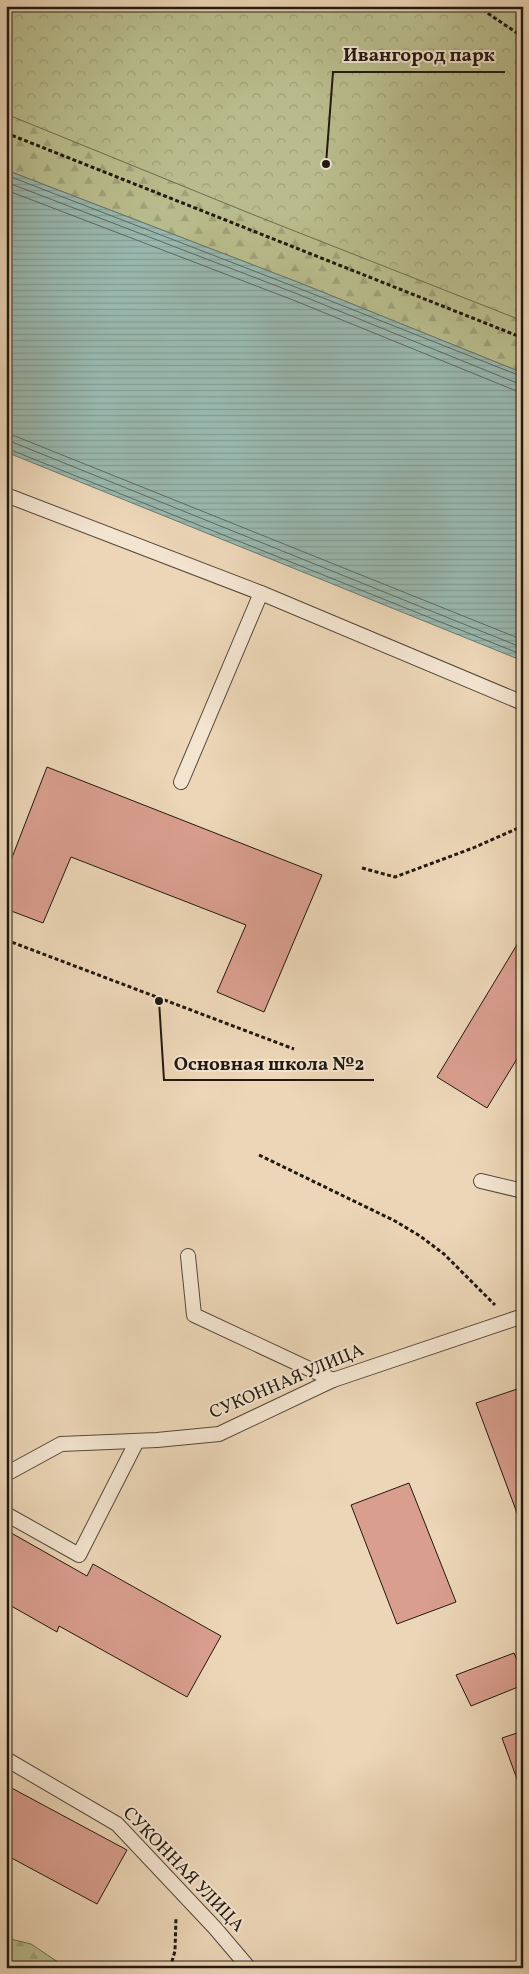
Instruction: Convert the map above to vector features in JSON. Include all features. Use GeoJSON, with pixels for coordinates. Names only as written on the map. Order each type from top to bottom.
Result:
{"type":"FeatureCollection","features":[{"type":"Feature","properties":{"kind":"lane"},"geometry":{"type":"LineString","coordinates":[[6,495],[261,593],[523,703]]}},
{"type":"Feature","properties":{"kind":"lane"},"geometry":{"type":"LineString","coordinates":[[181,782],[261,593]]}},
{"type":"Feature","properties":{"kind":"lane"},"geometry":{"type":"LineString","coordinates":[[481,1181],[523,1191]]}},
{"type":"Feature","properties":{"kind":"lane"},"geometry":{"type":"LineString","coordinates":[[188,1256],[194,1315],[333,1380]]}},
{"type":"Feature","properties":{"kind":"lane","name":"СУКОННАЯ УЛИЦА"},"geometry":{"type":"LineString","coordinates":[[6,1474],[61,1444],[137,1441],[219,1434],[333,1380],[517,1319]]}},
{"type":"Feature","properties":{"kind":"lane"},"geometry":{"type":"LineString","coordinates":[[6,1514],[79,1555],[137,1441]]}},
{"type":"Feature","properties":{"kind":"lane","name":"СУКОННАЯ УЛИЦА"},"geometry":{"type":"LineString","coordinates":[[6,1759],[117,1824],[216,1928],[249,1968]]}},
{"type":"Feature","properties":{"kind":"path"},"geometry":{"type":"LineString","coordinates":[[477,6],[523,37]]}},
{"type":"Feature","properties":{"kind":"path"},"geometry":{"type":"LineString","coordinates":[[6,133],[523,338]]}},
{"type":"Feature","properties":{"kind":"path"},"geometry":{"type":"LineString","coordinates":[[362,868],[395,877],[474,848],[523,826]]}},
{"type":"Feature","properties":{"kind":"path"},"geometry":{"type":"LineString","coordinates":[[6,940],[294,1049]]}},
{"type":"Feature","properties":{"kind":"path"},"geometry":{"type":"LineString","coordinates":[[259,1155],[395,1221],[420,1236],[444,1254],[517,1319]]}},
{"type":"Feature","properties":{"kind":"path"},"geometry":{"type":"LineString","coordinates":[[170,1968],[175,1951],[176,1886]]}},
{"type":"Feature","properties":{"kind":"green space"},"geometry":{"type":"Polygon","coordinates":[[[6,6],[523,7],[523,321],[254,215],[6,114],[6,6]]]}},
{"type":"Feature","properties":{"kind":"green space"},"geometry":{"type":"Polygon","coordinates":[[[6,13],[523,283],[523,373],[300,283],[6,170],[6,13]]]}},
{"type":"Feature","properties":{"kind":"green space"},"geometry":{"type":"Polygon","coordinates":[[[6,1938],[31,1944],[67,1968],[6,1968],[6,1938]]]}},
{"type":"Feature","properties":{"kind":"water"},"geometry":{"type":"Polygon","coordinates":[[[6,170],[300,283],[523,373],[523,661],[6,452],[6,170]]]}},
{"type":"Feature","properties":{"kind":"building"},"geometry":{"type":"Polygon","coordinates":[[[47,767],[322,875],[264,1012],[217,992],[246,925],[71,857],[43,923],[6,909],[6,873],[47,767]]]}},
{"type":"Feature","properties":{"kind":"building"},"geometry":{"type":"Polygon","coordinates":[[[521,938],[523,939],[523,1049],[487,1108],[437,1077],[521,938]]]}},
{"type":"Feature","properties":{"kind":"building"},"geometry":{"type":"Polygon","coordinates":[[[523,1387],[523,1529],[476,1403],[523,1387]]]}},
{"type":"Feature","properties":{"kind":"building"},"geometry":{"type":"Polygon","coordinates":[[[409,1483],[456,1602],[397,1624],[351,1505],[409,1483]]]}},
{"type":"Feature","properties":{"kind":"building"},"geometry":{"type":"Polygon","coordinates":[[[6,1530],[87,1576],[93,1564],[221,1636],[187,1697],[59,1626],[57,1632],[6,1603],[6,1530]]]}},
{"type":"Feature","properties":{"kind":"building"},"geometry":{"type":"Polygon","coordinates":[[[514,1653],[523,1673],[523,1685],[471,1706],[456,1675],[514,1653]]]}},
{"type":"Feature","properties":{"kind":"building"},"geometry":{"type":"Polygon","coordinates":[[[523,1731],[523,1790],[521,1790],[502,1738],[523,1731]]]}},
{"type":"Feature","properties":{"kind":"building"},"geometry":{"type":"Polygon","coordinates":[[[6,1785],[127,1850],[97,1904],[6,1855],[6,1785]]]}},
{"type":"Feature","properties":{"kind":"place","name":"Ивангород парк"},"geometry":{"type":"Point","coordinates":[326,164]}},
{"type":"Feature","properties":{"kind":"place","name":"Основная школа №2"},"geometry":{"type":"Point","coordinates":[159,1001]}}]}
